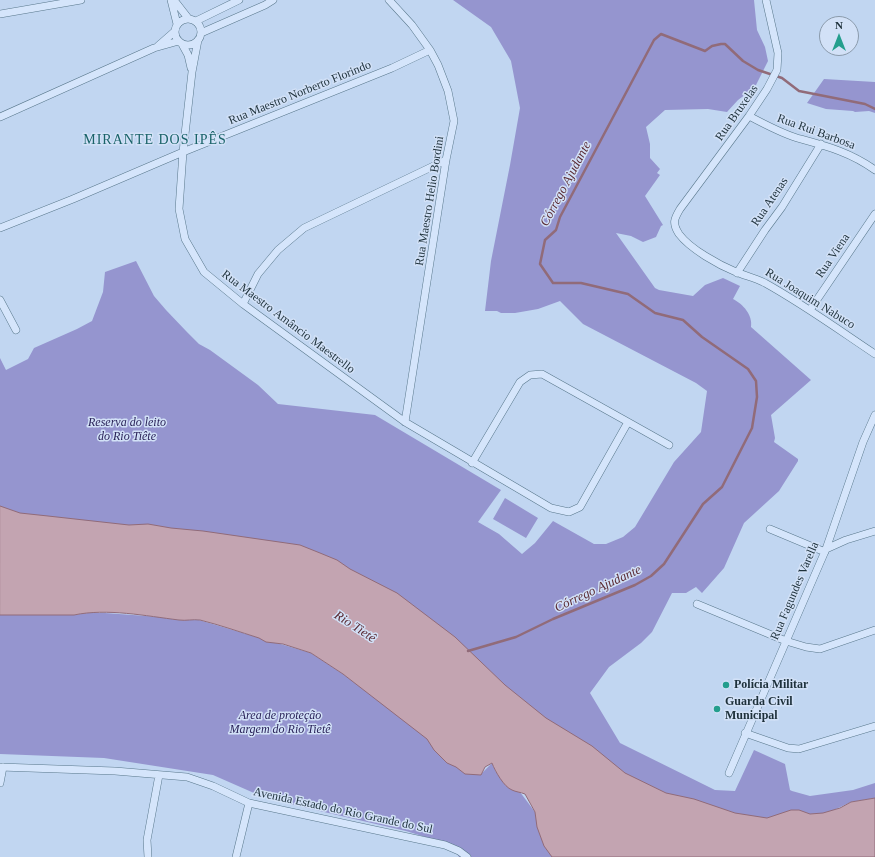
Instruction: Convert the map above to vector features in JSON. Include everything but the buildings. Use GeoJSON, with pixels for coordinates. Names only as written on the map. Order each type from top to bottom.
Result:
{"type":"FeatureCollection","features":[{"type":"Feature","properties":{"kind":"street"},"geometry":{"type":"LineString","coordinates":[[0,14],[80,0]]}},
{"type":"Feature","properties":{"kind":"street"},"geometry":{"type":"LineString","coordinates":[[172,0],[188,18],[199,24],[200,36]]}},
{"type":"Feature","properties":{"kind":"street"},"geometry":{"type":"LineString","coordinates":[[154,48],[174,32],[177,24],[172,0]]}},
{"type":"Feature","properties":{"kind":"street"},"geometry":{"type":"LineString","coordinates":[[196,21],[239,0]]}},
{"type":"Feature","properties":{"kind":"street"},"geometry":{"type":"LineString","coordinates":[[0,117],[154,48],[180,42],[191,45],[200,36],[265,6],[273,0]]}},
{"type":"Feature","properties":{"kind":"street","name":"Rua Maestro Helio Bordini"},"geometry":{"type":"LineString","coordinates":[[389,0],[412,25],[430,50],[438,65],[448,91],[454,121],[446,160],[405,422]]}},
{"type":"Feature","properties":{"kind":"street","name":"Rua Bruxelas"},"geometry":{"type":"LineString","coordinates":[[674,226],[675,218],[680,209],[749,116],[767,89],[777,70],[778,54],[766,0]]}},
{"type":"Feature","properties":{"kind":"street"},"geometry":{"type":"LineString","coordinates":[[177,24],[188,18]]}},
{"type":"Feature","properties":{"kind":"street"},"geometry":{"type":"LineString","coordinates":[[174,32],[180,42]]}},
{"type":"Feature","properties":{"kind":"street","name":"Rua Maestro Amâncio Maestrello"},"geometry":{"type":"LineString","coordinates":[[200,36],[192,72],[183,152],[179,209],[186,239],[204,272],[243,304],[405,422],[472,463],[551,508],[569,512],[580,507],[628,422]]}},
{"type":"Feature","properties":{"kind":"street","name":"Rua Maestro Amâncio Maestrello"},"geometry":{"type":"LineString","coordinates":[[180,42],[188,55],[192,72]]}},
{"type":"Feature","properties":{"kind":"street","name":"Rua Maestro Norberto Florindo"},"geometry":{"type":"LineString","coordinates":[[0,228],[73,199],[183,152],[392,68],[430,50]]}},
{"type":"Feature","properties":{"kind":"street","name":"Rua Rui Barbosa"},"geometry":{"type":"LineString","coordinates":[[749,116],[796,138],[821,144],[850,155],[875,170]]}},
{"type":"Feature","properties":{"kind":"street","name":"Rua Atenas"},"geometry":{"type":"LineString","coordinates":[[737,273],[782,207],[821,144]]}},
{"type":"Feature","properties":{"kind":"street"},"geometry":{"type":"LineString","coordinates":[[243,304],[258,274],[278,250],[304,228],[446,160]]}},
{"type":"Feature","properties":{"kind":"street","name":"Rua Viena"},"geometry":{"type":"LineString","coordinates":[[810,310],[875,214]]}},
{"type":"Feature","properties":{"kind":"street","name":"Rua Joaquim Nabuco"},"geometry":{"type":"LineString","coordinates":[[674,226],[680,235],[701,254],[737,273],[752,277],[765,284],[810,310],[875,354]]}},
{"type":"Feature","properties":{"kind":"street"},"geometry":{"type":"LineString","coordinates":[[0,300],[16,330]]}},
{"type":"Feature","properties":{"kind":"street"},"geometry":{"type":"LineString","coordinates":[[472,463],[520,382],[530,375],[542,374],[669,445]]}},
{"type":"Feature","properties":{"kind":"street","name":"Rua Fagundes Varella"},"geometry":{"type":"LineString","coordinates":[[729,773],[825,550],[863,442],[875,415]]}},
{"type":"Feature","properties":{"kind":"street"},"geometry":{"type":"LineString","coordinates":[[770,529],[825,550],[846,540],[875,531]]}},
{"type":"Feature","properties":{"kind":"street"},"geometry":{"type":"LineString","coordinates":[[697,604],[786,641],[806,647],[820,649],[875,630]]}},
{"type":"Feature","properties":{"kind":"street"},"geometry":{"type":"LineString","coordinates":[[745,733],[788,748],[799,749],[875,726]]}},
{"type":"Feature","properties":{"kind":"street"},"geometry":{"type":"LineString","coordinates":[[0,783],[2,767]]}},
{"type":"Feature","properties":{"kind":"street","name":"Avenida Estado do Rio Grande do Sul"},"geometry":{"type":"LineString","coordinates":[[2,767],[187,777],[213,786],[249,803],[446,845],[459,851],[467,857]]}},
{"type":"Feature","properties":{"kind":"street"},"geometry":{"type":"LineString","coordinates":[[150,857],[147,840],[159,775]]}},
{"type":"Feature","properties":{"kind":"street"},"geometry":{"type":"LineString","coordinates":[[236,857],[249,803]]}},
{"type":"Feature","properties":{"kind":"green space","name":"Reserva do leito do Rio Tiête"},"geometry":{"type":"Polygon","coordinates":[[[453,0],[754,0],[757,30],[765,47],[768,61],[756,85],[751,87],[750,91],[738,100],[727,112],[708,109],[665,110],[646,127],[650,144],[650,158],[660,169],[657,173],[660,175],[645,196],[663,225],[661,226],[656,237],[643,242],[631,236],[616,233],[655,288],[659,290],[693,296],[705,285],[723,278],[740,286],[733,299],[749,314],[751,327],[811,380],[771,415],[775,438],[774,442],[798,459],[798,461],[779,491],[744,523],[724,568],[702,593],[696,587],[686,593],[672,593],[652,632],[641,643],[609,667],[590,693],[620,743],[715,790],[735,791],[754,750],[785,764],[790,790],[810,796],[853,790],[875,783],[875,798],[851,802],[836,809],[801,834],[588,771],[0,518],[0,358],[6,370],[28,359],[34,348],[92,321],[103,292],[105,272],[136,261],[154,296],[186,331],[199,344],[210,350],[258,385],[278,404],[375,415],[501,490],[478,522],[499,534],[522,554],[535,543],[553,521],[594,544],[606,544],[623,537],[635,527],[674,462],[701,432],[707,391],[696,383],[583,324],[560,301],[538,309],[515,313],[485,311],[491,261],[520,108],[511,61],[491,27],[453,0]]]}},
{"type":"Feature","properties":{"kind":"green space"},"geometry":{"type":"Polygon","coordinates":[[[824,79],[875,82],[875,113],[869,111],[855,112],[826,109],[807,103],[824,79]]]}},
{"type":"Feature","properties":{"kind":"green space"},"geometry":{"type":"Polygon","coordinates":[[[505,498],[538,518],[526,538],[493,519],[505,498]]]}},
{"type":"Feature","properties":{"kind":"green space","name":"Area de proteção Margem do Rio Tietê"},"geometry":{"type":"Polygon","coordinates":[[[85,613],[105,613],[180,620],[199,620],[311,653],[343,674],[480,775],[492,763],[496,772],[520,792],[535,812],[553,857],[459,857],[457,853],[435,840],[406,831],[294,805],[254,793],[213,775],[104,758],[0,754],[0,615],[74,615],[85,613]]]}},
{"type":"Feature","properties":{"kind":"water","name":"Rio Tietê"},"geometry":{"type":"Polygon","coordinates":[[[0,506],[20,513],[129,525],[148,524],[300,545],[320,553],[337,560],[350,569],[397,593],[455,637],[505,685],[546,718],[592,746],[625,773],[666,793],[694,799],[735,813],[767,818],[791,810],[799,810],[810,814],[823,813],[840,808],[851,802],[875,798],[875,857],[552,857],[544,846],[537,827],[535,812],[525,794],[514,791],[506,786],[492,763],[485,767],[481,775],[465,774],[456,767],[447,763],[434,750],[427,739],[343,674],[311,653],[283,644],[266,642],[259,638],[200,620],[182,620],[113,612],[74,615],[0,615],[0,506]]]}},
{"type":"Feature","properties":{"kind":"waterway","name":"Córrego Ajudante"},"geometry":{"type":"LineString","coordinates":[[468,651],[516,637],[553,619],[635,585],[651,576],[664,564],[703,504],[722,487],[752,428],[757,397],[756,381],[748,369],[702,337],[683,320],[655,313],[628,294],[581,283],[553,283],[540,264],[545,240],[556,230],[560,217],[654,40],[661,34],[705,51],[712,46],[725,44],[743,61],[758,70],[782,78],[799,91],[865,104],[875,109]]}},
{"type":"Feature","properties":{"kind":"place","name":"Polícia Militar"},"geometry":{"type":"Point","coordinates":[726,685]}},
{"type":"Feature","properties":{"kind":"place","name":"Guarda Civil Municipal"},"geometry":{"type":"Point","coordinates":[717,709]}},
{"type":"Feature","properties":{"kind":"district","name":"MIRANTE DOS IPÊS"},"geometry":{"type":"Point","coordinates":[155,140]}}]}
